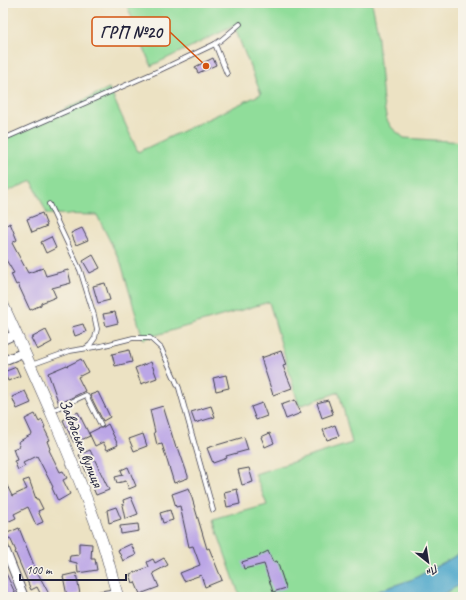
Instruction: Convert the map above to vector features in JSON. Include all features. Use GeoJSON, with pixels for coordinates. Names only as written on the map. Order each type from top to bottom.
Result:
{"type":"FeatureCollection","features":[{"type":"Feature","properties":{"kind":"main road","name":"Заводська вулиця"},"geometry":{"type":"LineString","coordinates":[[3,305],[51,411],[101,539],[117,595]]}},
{"type":"Feature","properties":{"kind":"street"},"geometry":{"type":"LineString","coordinates":[[3,340],[16,334]]}},
{"type":"Feature","properties":{"kind":"street"},"geometry":{"type":"LineString","coordinates":[[3,361],[25,352]]}},
{"type":"Feature","properties":{"kind":"street"},"geometry":{"type":"LineString","coordinates":[[3,544],[24,597]]}},
{"type":"Feature","properties":{"kind":"street"},"geometry":{"type":"LineString","coordinates":[[92,597],[117,595]]}},
{"type":"Feature","properties":{"kind":"lane"},"geometry":{"type":"LineString","coordinates":[[3,139],[158,71],[215,44],[240,24]]}},
{"type":"Feature","properties":{"kind":"lane"},"geometry":{"type":"LineString","coordinates":[[215,44],[227,74]]}},
{"type":"Feature","properties":{"kind":"lane"},"geometry":{"type":"LineString","coordinates":[[49,204],[80,270],[97,329],[95,338],[90,345],[81,350]]}},
{"type":"Feature","properties":{"kind":"lane"},"geometry":{"type":"LineString","coordinates":[[31,365],[70,351],[81,350],[133,338],[150,338],[161,348],[179,388],[213,510]]}},
{"type":"Feature","properties":{"kind":"lane"},"geometry":{"type":"LineString","coordinates":[[51,411],[86,395],[101,425]]}},
{"type":"Feature","properties":{"kind":"green space"},"geometry":{"type":"Polygon","coordinates":[[[126,3],[372,3],[377,28],[383,102],[387,120],[392,128],[404,138],[463,142],[463,552],[413,579],[361,597],[240,597],[213,520],[267,505],[255,474],[352,443],[339,392],[299,406],[269,302],[143,339],[121,263],[97,215],[47,214],[32,181],[5,192],[3,191],[3,139],[109,88],[138,152],[261,94],[234,26],[151,66],[126,3]]]}},
{"type":"Feature","properties":{"kind":"green space"},"geometry":{"type":"Polygon","coordinates":[[[463,583],[463,597],[438,597],[463,583]]]}},
{"type":"Feature","properties":{"kind":"water"},"geometry":{"type":"Polygon","coordinates":[[[463,552],[463,583],[438,597],[361,597],[413,579],[463,552]]]}},
{"type":"Feature","properties":{"kind":"building"},"geometry":{"type":"Polygon","coordinates":[[[213,58],[216,65],[198,73],[195,67],[213,58]]]}},
{"type":"Feature","properties":{"kind":"building"},"geometry":{"type":"Polygon","coordinates":[[[42,213],[47,226],[32,232],[27,219],[42,213]]]}},
{"type":"Feature","properties":{"kind":"building"},"geometry":{"type":"Polygon","coordinates":[[[10,223],[17,240],[12,243],[28,273],[43,268],[46,276],[68,270],[71,283],[52,288],[56,297],[41,303],[41,305],[30,310],[18,284],[16,285],[11,274],[14,273],[3,255],[3,227],[10,223]]]}},
{"type":"Feature","properties":{"kind":"building"},"geometry":{"type":"Polygon","coordinates":[[[82,228],[88,240],[76,245],[71,233],[82,228]]]}},
{"type":"Feature","properties":{"kind":"building"},"geometry":{"type":"Polygon","coordinates":[[[51,237],[56,248],[46,253],[41,242],[51,237]]]}},
{"type":"Feature","properties":{"kind":"building"},"geometry":{"type":"Polygon","coordinates":[[[93,255],[100,268],[90,273],[83,261],[93,255]]]}},
{"type":"Feature","properties":{"kind":"building"},"geometry":{"type":"Polygon","coordinates":[[[105,283],[110,300],[98,303],[93,286],[105,283]]]}},
{"type":"Feature","properties":{"kind":"building"},"geometry":{"type":"Polygon","coordinates":[[[115,312],[118,323],[106,326],[103,314],[115,312]]]}},
{"type":"Feature","properties":{"kind":"building"},"geometry":{"type":"Polygon","coordinates":[[[83,324],[86,332],[75,336],[72,327],[83,324]]]}},
{"type":"Feature","properties":{"kind":"building"},"geometry":{"type":"Polygon","coordinates":[[[46,330],[52,342],[37,350],[31,338],[46,330]]]}},
{"type":"Feature","properties":{"kind":"building"},"geometry":{"type":"Polygon","coordinates":[[[129,350],[132,362],[115,366],[112,354],[129,350]]]}},
{"type":"Feature","properties":{"kind":"building"},"geometry":{"type":"Polygon","coordinates":[[[281,351],[286,365],[283,366],[292,388],[273,395],[261,358],[281,351]]]}},
{"type":"Feature","properties":{"kind":"building"},"geometry":{"type":"Polygon","coordinates":[[[81,359],[88,372],[78,377],[85,391],[59,404],[48,373],[81,359]]]}},
{"type":"Feature","properties":{"kind":"building"},"geometry":{"type":"Polygon","coordinates":[[[151,362],[157,378],[141,384],[135,368],[151,362]]]}},
{"type":"Feature","properties":{"kind":"building"},"geometry":{"type":"Polygon","coordinates":[[[16,367],[20,376],[8,381],[4,372],[16,367]]]}},
{"type":"Feature","properties":{"kind":"building"},"geometry":{"type":"Polygon","coordinates":[[[226,375],[229,388],[216,391],[213,378],[226,375]]]}},
{"type":"Feature","properties":{"kind":"building"},"geometry":{"type":"Polygon","coordinates":[[[25,391],[31,403],[17,409],[12,397],[25,391]]]}},
{"type":"Feature","properties":{"kind":"building"},"geometry":{"type":"Polygon","coordinates":[[[98,392],[110,417],[103,421],[90,395],[98,392]]]}},
{"type":"Feature","properties":{"kind":"building"},"geometry":{"type":"Polygon","coordinates":[[[295,400],[301,413],[286,419],[281,405],[295,400]]]}},
{"type":"Feature","properties":{"kind":"building"},"geometry":{"type":"Polygon","coordinates":[[[328,400],[333,414],[322,418],[317,403],[328,400]]]}},
{"type":"Feature","properties":{"kind":"building"},"geometry":{"type":"Polygon","coordinates":[[[262,403],[267,416],[256,420],[251,407],[262,403]]]}},
{"type":"Feature","properties":{"kind":"building"},"geometry":{"type":"Polygon","coordinates":[[[163,406],[176,448],[178,447],[188,476],[188,478],[174,483],[162,444],[157,445],[150,410],[163,406]]]}},
{"type":"Feature","properties":{"kind":"building"},"geometry":{"type":"Polygon","coordinates":[[[211,406],[215,417],[195,423],[191,412],[211,406]]]}},
{"type":"Feature","properties":{"kind":"building"},"geometry":{"type":"Polygon","coordinates":[[[78,412],[90,436],[74,443],[63,420],[78,412]]]}},
{"type":"Feature","properties":{"kind":"building"},"geometry":{"type":"Polygon","coordinates":[[[35,414],[39,422],[42,420],[50,440],[47,441],[49,450],[60,472],[63,471],[67,478],[63,480],[70,494],[58,501],[52,488],[53,487],[37,456],[23,463],[25,466],[18,470],[14,461],[17,460],[13,449],[20,446],[18,442],[32,434],[25,419],[35,414]]]}},
{"type":"Feature","properties":{"kind":"building"},"geometry":{"type":"Polygon","coordinates":[[[108,424],[118,445],[107,450],[103,442],[95,446],[89,433],[108,424]]]}},
{"type":"Feature","properties":{"kind":"building"},"geometry":{"type":"Polygon","coordinates":[[[335,425],[339,436],[327,440],[323,430],[335,425]]]}},
{"type":"Feature","properties":{"kind":"building"},"geometry":{"type":"Polygon","coordinates":[[[270,433],[274,443],[265,447],[261,437],[270,433]]]}},
{"type":"Feature","properties":{"kind":"building"},"geometry":{"type":"Polygon","coordinates":[[[143,434],[147,446],[134,451],[129,439],[143,434]]]}},
{"type":"Feature","properties":{"kind":"building"},"geometry":{"type":"Polygon","coordinates":[[[244,437],[248,450],[226,456],[227,458],[213,463],[207,448],[244,437]]]}},
{"type":"Feature","properties":{"kind":"building"},"geometry":{"type":"Polygon","coordinates":[[[90,450],[109,490],[96,495],[79,455],[90,450]]]}},
{"type":"Feature","properties":{"kind":"building"},"geometry":{"type":"Polygon","coordinates":[[[128,467],[136,486],[129,489],[126,481],[117,483],[115,477],[123,475],[121,470],[128,467]]]}},
{"type":"Feature","properties":{"kind":"building"},"geometry":{"type":"Polygon","coordinates":[[[249,468],[253,482],[242,485],[238,470],[249,468]]]}},
{"type":"Feature","properties":{"kind":"building"},"geometry":{"type":"Polygon","coordinates":[[[3,477],[12,496],[27,489],[23,481],[29,479],[36,499],[38,499],[43,509],[38,511],[43,522],[36,525],[28,507],[14,514],[16,518],[3,524],[3,477]]]}},
{"type":"Feature","properties":{"kind":"building"},"geometry":{"type":"Polygon","coordinates":[[[189,488],[207,549],[209,548],[222,580],[205,587],[201,575],[184,581],[180,573],[200,565],[193,546],[189,547],[180,506],[176,507],[172,494],[189,488]]]}},
{"type":"Feature","properties":{"kind":"building"},"geometry":{"type":"Polygon","coordinates":[[[237,489],[240,504],[227,507],[224,492],[237,489]]]}},
{"type":"Feature","properties":{"kind":"building"},"geometry":{"type":"Polygon","coordinates":[[[131,497],[138,514],[125,519],[122,505],[124,505],[123,500],[131,497]]]}},
{"type":"Feature","properties":{"kind":"building"},"geometry":{"type":"Polygon","coordinates":[[[116,507],[121,519],[109,523],[107,510],[116,507]]]}},
{"type":"Feature","properties":{"kind":"building"},"geometry":{"type":"Polygon","coordinates":[[[170,510],[173,520],[163,523],[160,513],[170,510]]]}},
{"type":"Feature","properties":{"kind":"building"},"geometry":{"type":"Polygon","coordinates":[[[138,524],[139,531],[121,534],[120,526],[138,524]]]}},
{"type":"Feature","properties":{"kind":"building"},"geometry":{"type":"Polygon","coordinates":[[[19,528],[35,568],[49,594],[42,597],[37,587],[31,590],[10,538],[3,539],[3,535],[19,528]]]}},
{"type":"Feature","properties":{"kind":"building"},"geometry":{"type":"Polygon","coordinates":[[[79,543],[92,544],[91,559],[95,559],[97,570],[78,573],[77,563],[69,561],[70,556],[79,555],[79,543]]]}},
{"type":"Feature","properties":{"kind":"building"},"geometry":{"type":"Polygon","coordinates":[[[131,544],[136,555],[123,561],[118,550],[131,544]]]}},
{"type":"Feature","properties":{"kind":"building"},"geometry":{"type":"Polygon","coordinates":[[[268,551],[273,562],[277,561],[286,588],[273,592],[264,564],[244,569],[242,562],[260,556],[268,551]]]}},
{"type":"Feature","properties":{"kind":"building"},"geometry":{"type":"Polygon","coordinates":[[[164,558],[168,565],[153,573],[159,587],[140,594],[135,582],[133,583],[130,574],[149,567],[147,562],[153,559],[155,563],[164,558]]]}},
{"type":"Feature","properties":{"kind":"building"},"geometry":{"type":"Polygon","coordinates":[[[3,567],[16,595],[11,597],[3,597],[3,567]]]}},
{"type":"Feature","properties":{"kind":"building"},"geometry":{"type":"Polygon","coordinates":[[[76,573],[80,594],[67,596],[63,576],[76,573]]]}},
{"type":"Feature","properties":{"kind":"place","name":"ГРП №20"},"geometry":{"type":"Point","coordinates":[206,66]}}]}
